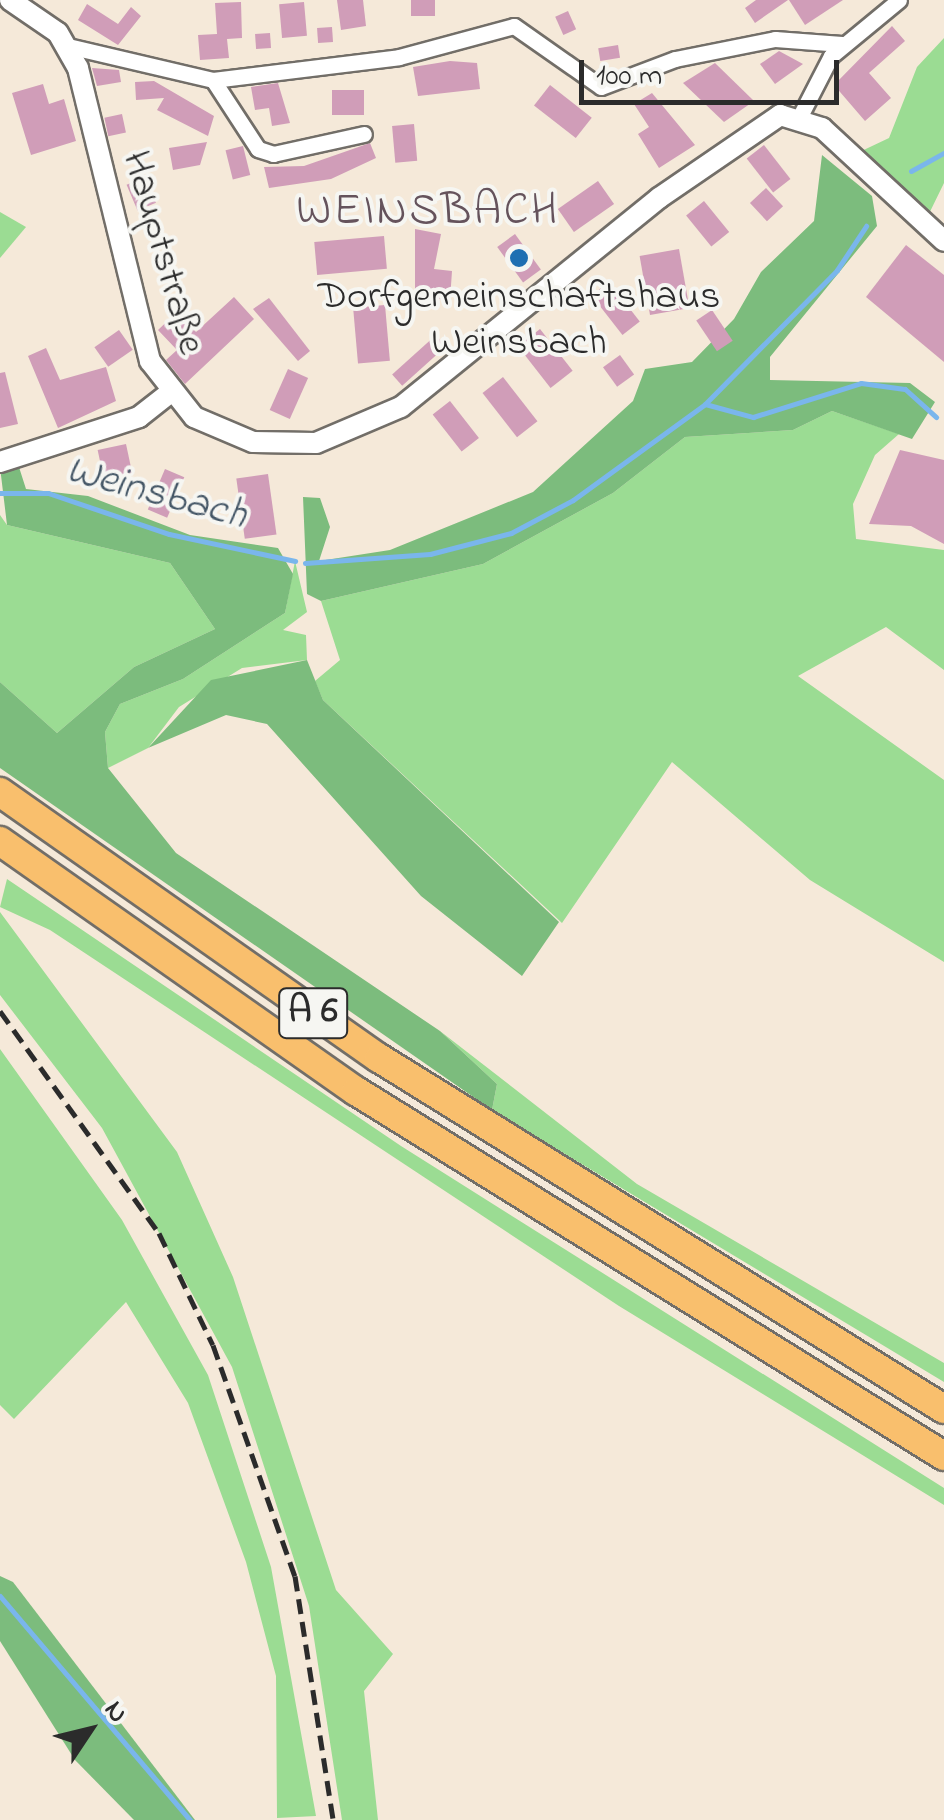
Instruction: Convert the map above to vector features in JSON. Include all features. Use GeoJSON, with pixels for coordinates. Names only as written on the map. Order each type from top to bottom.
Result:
{"type":"FeatureCollection","features":[{"type":"Feature","properties":{"kind":"highway","name":"A 6"},"geometry":{"type":"LineString","coordinates":[[0,792],[379,1058],[944,1410]]}},
{"type":"Feature","properties":{"kind":"highway","name":"A 6"},"geometry":{"type":"LineString","coordinates":[[0,841],[356,1090],[944,1456]]}},
{"type":"Feature","properties":{"kind":"street"},"geometry":{"type":"LineString","coordinates":[[10,0],[68,46],[212,80],[399,57],[514,26],[601,87],[675,59],[775,39],[842,44]]}},
{"type":"Feature","properties":{"kind":"street"},"geometry":{"type":"LineString","coordinates":[[898,0],[842,44],[799,118],[944,241]]}},
{"type":"Feature","properties":{"kind":"street","name":"Hauptstraße"},"geometry":{"type":"LineString","coordinates":[[68,46],[124,234],[137,320],[170,393],[194,417],[252,442],[351,433],[438,382],[754,128],[799,118]]}},
{"type":"Feature","properties":{"kind":"street"},"geometry":{"type":"LineString","coordinates":[[212,80],[258,149],[273,154],[364,134]]}},
{"type":"Feature","properties":{"kind":"street"},"geometry":{"type":"LineString","coordinates":[[0,462],[139,417],[170,393]]}},
{"type":"Feature","properties":{"kind":"green space"},"geometry":{"type":"Polygon","coordinates":[[[944,38],[944,183],[923,226],[851,156],[889,138],[917,67],[944,38]]]}},
{"type":"Feature","properties":{"kind":"green space"},"geometry":{"type":"Polygon","coordinates":[[[822,155],[872,196],[877,226],[770,357],[770,380],[910,383],[935,402],[912,439],[832,411],[793,430],[685,437],[613,493],[483,564],[321,601],[307,594],[303,497],[320,498],[330,527],[319,561],[390,550],[533,492],[633,401],[645,369],[692,362],[734,319],[761,272],[814,221],[822,155]]]}},
{"type":"Feature","properties":{"kind":"green space"},"geometry":{"type":"Polygon","coordinates":[[[0,212],[26,227],[0,258],[0,212]]]}},
{"type":"Feature","properties":{"kind":"green space"},"geometry":{"type":"Polygon","coordinates":[[[832,411],[899,434],[875,455],[853,504],[856,539],[944,550],[944,670],[886,627],[798,676],[944,780],[944,962],[810,880],[672,762],[562,923],[323,700],[315,681],[340,660],[321,601],[483,564],[613,493],[685,437],[793,430],[832,411]]]}},
{"type":"Feature","properties":{"kind":"green space"},"geometry":{"type":"Polygon","coordinates":[[[18,464],[26,489],[88,496],[190,535],[278,548],[293,574],[285,613],[183,679],[120,704],[105,732],[108,768],[176,853],[440,1031],[497,1084],[492,1110],[0,768],[0,682],[57,733],[134,667],[215,629],[170,563],[7,525],[0,467],[18,464]]]}},
{"type":"Feature","properties":{"kind":"green space"},"geometry":{"type":"Polygon","coordinates":[[[0,515],[7,525],[170,563],[215,629],[134,667],[57,733],[0,682],[0,515]]]}},
{"type":"Feature","properties":{"kind":"green space"},"geometry":{"type":"Polygon","coordinates":[[[295,561],[307,612],[283,630],[306,635],[307,660],[242,668],[179,707],[148,748],[108,768],[105,732],[120,704],[183,679],[285,613],[295,561]]]}},
{"type":"Feature","properties":{"kind":"green space"},"geometry":{"type":"Polygon","coordinates":[[[307,660],[323,700],[559,922],[522,976],[421,896],[267,724],[226,715],[148,748],[211,680],[307,660]]]}},
{"type":"Feature","properties":{"kind":"green space"},"geometry":{"type":"Polygon","coordinates":[[[7,879],[401,1146],[944,1488],[944,1505],[619,1306],[50,930],[0,907],[7,879]]]}},
{"type":"Feature","properties":{"kind":"green space"},"geometry":{"type":"Polygon","coordinates":[[[0,912],[177,1152],[233,1277],[336,1590],[393,1654],[364,1691],[378,1820],[342,1820],[309,1606],[232,1367],[102,1128],[0,995],[0,912]]]}},
{"type":"Feature","properties":{"kind":"green space"},"geometry":{"type":"Polygon","coordinates":[[[440,1031],[637,1184],[944,1363],[944,1382],[492,1110],[497,1084],[440,1031]]]}},
{"type":"Feature","properties":{"kind":"green space"},"geometry":{"type":"Polygon","coordinates":[[[0,1049],[122,1220],[208,1375],[271,1567],[316,1816],[277,1818],[276,1676],[246,1562],[188,1403],[126,1302],[14,1419],[0,1405],[0,1049]]]}},
{"type":"Feature","properties":{"kind":"green space"},"geometry":{"type":"Polygon","coordinates":[[[0,1576],[13,1582],[195,1820],[134,1820],[75,1760],[0,1641],[0,1576]]]}},
{"type":"Feature","properties":{"kind":"building"},"geometry":{"type":"Polygon","coordinates":[[[337,0],[363,0],[366,26],[341,30],[337,0]]]}},
{"type":"Feature","properties":{"kind":"building"},"geometry":{"type":"Polygon","coordinates":[[[411,0],[435,0],[435,16],[411,16],[411,0]]]}},
{"type":"Feature","properties":{"kind":"building"},"geometry":{"type":"Polygon","coordinates":[[[756,0],[788,0],[755,23],[745,8],[756,0]]]}},
{"type":"Feature","properties":{"kind":"building"},"geometry":{"type":"Polygon","coordinates":[[[789,0],[843,0],[805,25],[789,0]]]}},
{"type":"Feature","properties":{"kind":"building"},"geometry":{"type":"Polygon","coordinates":[[[241,2],[242,38],[227,39],[229,58],[200,60],[198,35],[217,34],[215,3],[241,2]]]}},
{"type":"Feature","properties":{"kind":"building"},"geometry":{"type":"Polygon","coordinates":[[[304,2],[307,36],[282,38],[279,4],[304,2]]]}},
{"type":"Feature","properties":{"kind":"building"},"geometry":{"type":"Polygon","coordinates":[[[87,4],[118,24],[131,7],[141,16],[118,45],[78,20],[87,4]]]}},
{"type":"Feature","properties":{"kind":"building"},"geometry":{"type":"Polygon","coordinates":[[[568,11],[576,29],[563,35],[555,17],[568,11]]]}},
{"type":"Feature","properties":{"kind":"building"},"geometry":{"type":"Polygon","coordinates":[[[892,26],[905,41],[869,73],[891,98],[865,121],[834,85],[892,26]]]}},
{"type":"Feature","properties":{"kind":"building"},"geometry":{"type":"Polygon","coordinates":[[[332,27],[333,42],[318,43],[317,28],[332,27]]]}},
{"type":"Feature","properties":{"kind":"building"},"geometry":{"type":"Polygon","coordinates":[[[270,33],[271,48],[256,49],[255,34],[270,33]]]}},
{"type":"Feature","properties":{"kind":"building"},"geometry":{"type":"Polygon","coordinates":[[[618,45],[620,58],[600,61],[598,48],[618,45]]]}},
{"type":"Feature","properties":{"kind":"building"},"geometry":{"type":"Polygon","coordinates":[[[779,51],[803,64],[775,84],[760,64],[779,51]]]}},
{"type":"Feature","properties":{"kind":"building"},"geometry":{"type":"Polygon","coordinates":[[[450,61],[477,63],[480,89],[418,96],[413,67],[450,61]]]}},
{"type":"Feature","properties":{"kind":"building"},"geometry":{"type":"Polygon","coordinates":[[[715,63],[754,101],[724,122],[683,83],[715,63]]]}},
{"type":"Feature","properties":{"kind":"building"},"geometry":{"type":"Polygon","coordinates":[[[92,68],[119,70],[121,82],[97,86],[92,68]]]}},
{"type":"Feature","properties":{"kind":"building"},"geometry":{"type":"Polygon","coordinates":[[[154,81],[214,116],[208,136],[157,110],[164,98],[136,100],[135,82],[154,81]]]}},
{"type":"Feature","properties":{"kind":"building"},"geometry":{"type":"Polygon","coordinates":[[[278,83],[290,123],[272,126],[269,108],[255,110],[251,87],[278,83]]]}},
{"type":"Feature","properties":{"kind":"building"},"geometry":{"type":"Polygon","coordinates":[[[43,84],[49,104],[64,99],[76,141],[31,155],[12,93],[43,84]]]}},
{"type":"Feature","properties":{"kind":"building"},"geometry":{"type":"Polygon","coordinates":[[[550,85],[592,118],[576,138],[534,105],[550,85]]]}},
{"type":"Feature","properties":{"kind":"building"},"geometry":{"type":"Polygon","coordinates":[[[332,90],[364,90],[364,115],[332,115],[332,90]]]}},
{"type":"Feature","properties":{"kind":"building"},"geometry":{"type":"Polygon","coordinates":[[[652,93],[695,145],[659,168],[638,134],[649,127],[634,104],[652,93]]]}},
{"type":"Feature","properties":{"kind":"building"},"geometry":{"type":"Polygon","coordinates":[[[122,114],[126,133],[108,136],[104,118],[122,114]]]}},
{"type":"Feature","properties":{"kind":"building"},"geometry":{"type":"Polygon","coordinates":[[[414,124],[417,161],[395,163],[392,126],[414,124]]]}},
{"type":"Feature","properties":{"kind":"building"},"geometry":{"type":"Polygon","coordinates":[[[207,142],[200,165],[173,170],[169,148],[207,142]]]}},
{"type":"Feature","properties":{"kind":"building"},"geometry":{"type":"Polygon","coordinates":[[[370,143],[376,158],[331,179],[269,188],[264,167],[304,166],[370,143]]]}},
{"type":"Feature","properties":{"kind":"building"},"geometry":{"type":"Polygon","coordinates":[[[764,145],[790,179],[773,192],[747,159],[764,145]]]}},
{"type":"Feature","properties":{"kind":"building"},"geometry":{"type":"Polygon","coordinates":[[[243,146],[250,175],[233,179],[226,150],[243,146]]]}},
{"type":"Feature","properties":{"kind":"building"},"geometry":{"type":"Polygon","coordinates":[[[145,177],[156,203],[138,211],[127,185],[145,177]]]}},
{"type":"Feature","properties":{"kind":"building"},"geometry":{"type":"Polygon","coordinates":[[[598,181],[614,204],[574,232],[558,209],[598,181]]]}},
{"type":"Feature","properties":{"kind":"building"},"geometry":{"type":"Polygon","coordinates":[[[766,188],[783,206],[767,221],[750,203],[766,188]]]}},
{"type":"Feature","properties":{"kind":"building"},"geometry":{"type":"Polygon","coordinates":[[[704,201],[729,232],[711,247],[686,215],[704,201]]]}},
{"type":"Feature","properties":{"kind":"building"},"geometry":{"type":"Polygon","coordinates":[[[415,229],[441,234],[434,269],[452,271],[450,300],[415,297],[415,229]]]}},
{"type":"Feature","properties":{"kind":"building","name":"Dorfgemeinschaftshaus Weinsbach"},"geometry":{"type":"Polygon","coordinates":[[[515,234],[541,270],[523,283],[497,247],[515,234]]]}},
{"type":"Feature","properties":{"kind":"building"},"geometry":{"type":"Polygon","coordinates":[[[384,236],[387,269],[317,275],[314,242],[384,236]]]}},
{"type":"Feature","properties":{"kind":"building"},"geometry":{"type":"Polygon","coordinates":[[[906,245],[944,275],[944,362],[866,297],[906,245]]]}},
{"type":"Feature","properties":{"kind":"building"},"geometry":{"type":"Polygon","coordinates":[[[679,249],[689,308],[650,315],[640,256],[679,249]]]}},
{"type":"Feature","properties":{"kind":"building"},"geometry":{"type":"Polygon","coordinates":[[[609,282],[640,321],[622,335],[592,296],[609,282]]]}},
{"type":"Feature","properties":{"kind":"building"},"geometry":{"type":"Polygon","coordinates":[[[234,297],[254,319],[185,384],[166,360],[177,350],[158,330],[177,312],[196,332],[234,297]]]}},
{"type":"Feature","properties":{"kind":"building"},"geometry":{"type":"Polygon","coordinates":[[[269,298],[310,351],[298,361],[253,309],[269,298]]]}},
{"type":"Feature","properties":{"kind":"building"},"geometry":{"type":"Polygon","coordinates":[[[385,305],[390,361],[358,364],[353,308],[385,305]]]}},
{"type":"Feature","properties":{"kind":"building"},"geometry":{"type":"Polygon","coordinates":[[[712,310],[733,341],[717,351],[696,321],[712,310]]]}},
{"type":"Feature","properties":{"kind":"building"},"geometry":{"type":"Polygon","coordinates":[[[540,329],[573,371],[551,388],[518,346],[540,329]]]}},
{"type":"Feature","properties":{"kind":"building"},"geometry":{"type":"Polygon","coordinates":[[[119,330],[133,350],[108,367],[94,347],[119,330]]]}},
{"type":"Feature","properties":{"kind":"building"},"geometry":{"type":"Polygon","coordinates":[[[436,335],[446,346],[402,386],[392,374],[436,335]]]}},
{"type":"Feature","properties":{"kind":"building"},"geometry":{"type":"Polygon","coordinates":[[[46,348],[60,380],[106,367],[116,401],[58,428],[28,356],[46,348]]]}},
{"type":"Feature","properties":{"kind":"building"},"geometry":{"type":"Polygon","coordinates":[[[620,355],[634,374],[617,387],[603,367],[620,355]]]}},
{"type":"Feature","properties":{"kind":"building"},"geometry":{"type":"Polygon","coordinates":[[[288,369],[308,378],[290,419],[270,410],[288,369]]]}},
{"type":"Feature","properties":{"kind":"building"},"geometry":{"type":"Polygon","coordinates":[[[5,372],[18,424],[0,428],[0,373],[5,372]]]}},
{"type":"Feature","properties":{"kind":"building"},"geometry":{"type":"Polygon","coordinates":[[[503,377],[537,421],[517,437],[483,393],[503,377]]]}},
{"type":"Feature","properties":{"kind":"building"},"geometry":{"type":"Polygon","coordinates":[[[450,401],[479,438],[462,452],[433,415],[450,401]]]}},
{"type":"Feature","properties":{"kind":"building"},"geometry":{"type":"Polygon","coordinates":[[[126,444],[132,473],[104,479],[98,450],[126,444]]]}},
{"type":"Feature","properties":{"kind":"building"},"geometry":{"type":"Polygon","coordinates":[[[900,450],[944,460],[944,544],[911,526],[869,524],[900,450]]]}},
{"type":"Feature","properties":{"kind":"building"},"geometry":{"type":"Polygon","coordinates":[[[165,469],[184,477],[167,518],[148,510],[165,469]]]}},
{"type":"Feature","properties":{"kind":"building"},"geometry":{"type":"Polygon","coordinates":[[[268,474],[276,534],[245,539],[236,478],[268,474]]]}},
{"type":"Feature","properties":{"kind":"waterway","name":"Weinsbach"},"geometry":{"type":"LineString","coordinates":[[911,171],[944,153]]}},
{"type":"Feature","properties":{"kind":"waterway","name":"Weinsbach"},"geometry":{"type":"LineString","coordinates":[[305,563],[430,554],[511,533],[573,500],[705,404],[837,270],[866,226]]}},
{"type":"Feature","properties":{"kind":"waterway"},"geometry":{"type":"LineString","coordinates":[[705,404],[753,417],[861,383],[905,389],[936,417]]}},
{"type":"Feature","properties":{"kind":"waterway","name":"Weinsbach"},"geometry":{"type":"LineString","coordinates":[[0,493],[48,493],[169,534],[295,561]]}},
{"type":"Feature","properties":{"kind":"waterway"},"geometry":{"type":"LineString","coordinates":[[0,1596],[190,1820]]}},
{"type":"Feature","properties":{"kind":"railway"},"geometry":{"type":"LineString","coordinates":[[0,1011],[159,1233],[213,1345],[295,1576],[333,1820]]}},
{"type":"Feature","properties":{"kind":"place","name":"Dorfgemeinschaftshaus Weinsbach"},"geometry":{"type":"Point","coordinates":[519,258]}},
{"type":"Feature","properties":{"kind":"district","name":"WEINSBACH"},"geometry":{"type":"Point","coordinates":[428,213]}}]}
